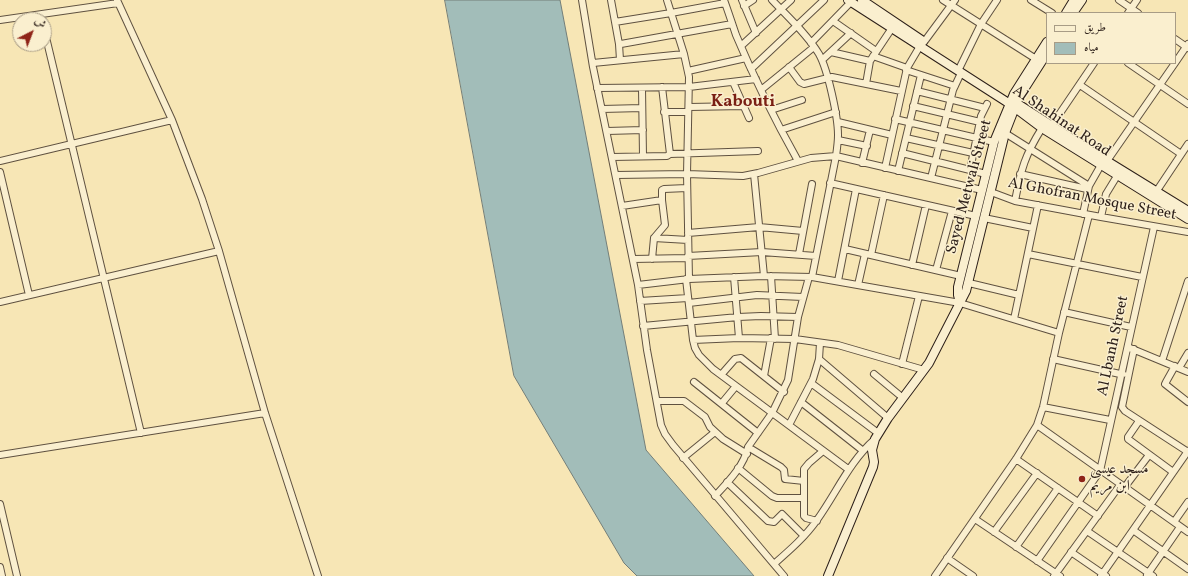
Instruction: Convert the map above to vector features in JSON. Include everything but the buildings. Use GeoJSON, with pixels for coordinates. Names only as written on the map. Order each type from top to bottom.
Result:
{"type":"FeatureCollection","features":[{"type":"Feature","properties":{"kind":"street"},"geometry":{"type":"LineString","coordinates":[[582,0],[592,63],[638,285],[643,326],[663,429],[668,439],[683,458],[784,576]]}},
{"type":"Feature","properties":{"kind":"street"},"geometry":{"type":"LineString","coordinates":[[611,0],[620,60]]}},
{"type":"Feature","properties":{"kind":"street"},"geometry":{"type":"LineString","coordinates":[[667,0],[688,71],[687,279],[693,340],[699,355],[713,369],[848,469]]}},
{"type":"Feature","properties":{"kind":"street"},"geometry":{"type":"LineString","coordinates":[[753,0],[743,3],[756,33]]}},
{"type":"Feature","properties":{"kind":"street"},"geometry":{"type":"LineString","coordinates":[[715,496],[738,468],[758,433],[772,413],[784,392],[791,372],[798,317],[816,256],[838,140],[838,122],[836,112],[822,60],[797,26],[772,0]]}},
{"type":"Feature","properties":{"kind":"street"},"geometry":{"type":"LineString","coordinates":[[741,46],[791,0]]}},
{"type":"Feature","properties":{"kind":"street"},"geometry":{"type":"LineString","coordinates":[[751,69],[824,0]]}},
{"type":"Feature","properties":{"kind":"street"},"geometry":{"type":"LineString","coordinates":[[862,0],[875,4],[922,44]]}},
{"type":"Feature","properties":{"kind":"street"},"geometry":{"type":"LineString","coordinates":[[943,0],[953,3],[981,24],[1036,59]]}},
{"type":"Feature","properties":{"kind":"street"},"geometry":{"type":"LineString","coordinates":[[931,178],[960,70],[981,24],[997,0]]}},
{"type":"Feature","properties":{"kind":"street"},"geometry":{"type":"LineString","coordinates":[[1031,0],[1050,12]]}},
{"type":"Feature","properties":{"kind":"street"},"geometry":{"type":"LineString","coordinates":[[1067,12],[1074,0]]}},
{"type":"Feature","properties":{"kind":"street"},"geometry":{"type":"LineString","coordinates":[[1074,12],[1082,0]]}},
{"type":"Feature","properties":{"kind":"street"},"geometry":{"type":"LineString","coordinates":[[1119,0],[1130,11],[1137,0]]}},
{"type":"Feature","properties":{"kind":"street"},"geometry":{"type":"LineString","coordinates":[[615,22],[670,13],[725,1],[732,24],[751,69],[798,161]]}},
{"type":"Feature","properties":{"kind":"street"},"geometry":{"type":"LineString","coordinates":[[761,90],[789,67],[812,45],[850,1],[892,28],[922,44]]}},
{"type":"Feature","properties":{"kind":"street"},"geometry":{"type":"LineString","coordinates":[[52,15],[117,2],[172,120],[195,179],[219,251],[265,413],[318,576]]}},
{"type":"Feature","properties":{"kind":"street"},"geometry":{"type":"LineString","coordinates":[[885,168],[906,69],[922,44],[953,3]]}},
{"type":"Feature","properties":{"kind":"street"},"geometry":{"type":"LineString","coordinates":[[0,20],[12,19]]}},
{"type":"Feature","properties":{"kind":"street"},"geometry":{"type":"LineString","coordinates":[[833,21],[851,34],[873,56]]}},
{"type":"Feature","properties":{"kind":"street"},"geometry":{"type":"LineString","coordinates":[[621,44],[732,24]]}},
{"type":"Feature","properties":{"kind":"street"},"geometry":{"type":"LineString","coordinates":[[866,84],[873,56],[892,28]]}},
{"type":"Feature","properties":{"kind":"street"},"geometry":{"type":"LineString","coordinates":[[822,60],[851,34]]}},
{"type":"Feature","properties":{"kind":"street"},"geometry":{"type":"LineString","coordinates":[[1176,40],[1187,46],[1176,62]]}},
{"type":"Feature","properties":{"kind":"street","name":"Al Shahinat Road"},"geometry":{"type":"LineString","coordinates":[[922,44],[1013,104],[1052,125],[1104,163],[1117,176],[1188,219]]}},
{"type":"Feature","properties":{"kind":"street","name":"Sayed Metwali Street"},"geometry":{"type":"LineString","coordinates":[[828,576],[873,467],[874,462],[872,450],[876,436],[924,370],[953,319],[965,294],[969,283],[984,218],[987,191],[986,174],[994,142],[1036,59],[1046,44]]}},
{"type":"Feature","properties":{"kind":"street"},"geometry":{"type":"LineString","coordinates":[[50,52],[141,433]]}},
{"type":"Feature","properties":{"kind":"street"},"geometry":{"type":"LineString","coordinates":[[831,52],[873,56],[921,75],[955,86]]}},
{"type":"Feature","properties":{"kind":"street"},"geometry":{"type":"LineString","coordinates":[[592,63],[684,54]]}},
{"type":"Feature","properties":{"kind":"street","name":"Sayed Metwali Street"},"geometry":{"type":"LineString","coordinates":[[960,303],[958,291],[976,216],[987,191],[1013,104],[1046,54]]}},
{"type":"Feature","properties":{"kind":"street"},"geometry":{"type":"LineString","coordinates":[[688,71],[746,58]]}},
{"type":"Feature","properties":{"kind":"street"},"geometry":{"type":"LineString","coordinates":[[1052,125],[1093,64]]}},
{"type":"Feature","properties":{"kind":"street"},"geometry":{"type":"LineString","coordinates":[[1129,64],[1188,104]]}},
{"type":"Feature","properties":{"kind":"street"},"geometry":{"type":"LineString","coordinates":[[935,576],[1016,459],[1037,425],[1043,406],[1076,264],[1086,214],[1088,188],[1174,64]]}},
{"type":"Feature","properties":{"kind":"street"},"geometry":{"type":"LineString","coordinates":[[789,67],[800,82],[804,84],[827,77],[836,77],[902,91]]}},
{"type":"Feature","properties":{"kind":"street"},"geometry":{"type":"LineString","coordinates":[[898,171],[921,75]]}},
{"type":"Feature","properties":{"kind":"street"},"geometry":{"type":"LineString","coordinates":[[597,88],[689,87],[756,79]]}},
{"type":"Feature","properties":{"kind":"street"},"geometry":{"type":"LineString","coordinates":[[733,82],[749,118]]}},
{"type":"Feature","properties":{"kind":"street"},"geometry":{"type":"LineString","coordinates":[[1080,85],[1181,154]]}},
{"type":"Feature","properties":{"kind":"street"},"geometry":{"type":"LineString","coordinates":[[642,88],[643,156]]}},
{"type":"Feature","properties":{"kind":"street"},"geometry":{"type":"LineString","coordinates":[[662,88],[670,154]]}},
{"type":"Feature","properties":{"kind":"street"},"geometry":{"type":"LineString","coordinates":[[917,91],[951,100],[986,106],[980,122],[970,170]]}},
{"type":"Feature","properties":{"kind":"street"},"geometry":{"type":"LineString","coordinates":[[771,110],[802,100]]}},
{"type":"Feature","properties":{"kind":"street","name":"Al Shahinat Road"},"geometry":{"type":"LineString","coordinates":[[1013,104],[1042,128],[1188,211]]}},
{"type":"Feature","properties":{"kind":"street"},"geometry":{"type":"LineString","coordinates":[[664,112],[744,106]]}},
{"type":"Feature","properties":{"kind":"street"},"geometry":{"type":"LineString","coordinates":[[913,106],[980,122]]}},
{"type":"Feature","properties":{"kind":"street"},"geometry":{"type":"LineString","coordinates":[[602,109],[642,108]]}},
{"type":"Feature","properties":{"kind":"street"},"geometry":{"type":"LineString","coordinates":[[781,130],[836,112]]}},
{"type":"Feature","properties":{"kind":"street"},"geometry":{"type":"LineString","coordinates":[[895,119],[994,142]]}},
{"type":"Feature","properties":{"kind":"street"},"geometry":{"type":"LineString","coordinates":[[0,160],[172,120]]}},
{"type":"Feature","properties":{"kind":"street"},"geometry":{"type":"LineString","coordinates":[[838,122],[892,135]]}},
{"type":"Feature","properties":{"kind":"street"},"geometry":{"type":"LineString","coordinates":[[1015,200],[1020,174],[1029,149],[1042,128]]}},
{"type":"Feature","properties":{"kind":"street"},"geometry":{"type":"LineString","coordinates":[[606,131],[642,130]]}},
{"type":"Feature","properties":{"kind":"street"},"geometry":{"type":"LineString","coordinates":[[862,163],[870,130]]}},
{"type":"Feature","properties":{"kind":"street"},"geometry":{"type":"LineString","coordinates":[[1005,133],[1088,188]]}},
{"type":"Feature","properties":{"kind":"street"},"geometry":{"type":"LineString","coordinates":[[906,138],[973,153]]}},
{"type":"Feature","properties":{"kind":"street"},"geometry":{"type":"LineString","coordinates":[[838,140],[867,146]]}},
{"type":"Feature","properties":{"kind":"street"},"geometry":{"type":"LineString","coordinates":[[1156,192],[1188,144]]}},
{"type":"Feature","properties":{"kind":"street"},"geometry":{"type":"LineString","coordinates":[[612,157],[667,156],[670,154],[758,151]]}},
{"type":"Feature","properties":{"kind":"street"},"geometry":{"type":"LineString","coordinates":[[902,153],[986,174]]}},
{"type":"Feature","properties":{"kind":"street","name":"Al Ghofran Mosque Street"},"geometry":{"type":"LineString","coordinates":[[616,175],[687,174],[743,176],[811,158],[836,156],[987,191],[1015,200],[1038,205],[1188,232]]}},
{"type":"Feature","properties":{"kind":"street"},"geometry":{"type":"LineString","coordinates":[[0,172],[29,296]]}},
{"type":"Feature","properties":{"kind":"street"},"geometry":{"type":"LineString","coordinates":[[754,174],[764,276]]}},
{"type":"Feature","properties":{"kind":"street"},"geometry":{"type":"LineString","coordinates":[[1020,174],[1088,188]]}},
{"type":"Feature","properties":{"kind":"street"},"geometry":{"type":"LineString","coordinates":[[1101,217],[1106,194],[1117,176]]}},
{"type":"Feature","properties":{"kind":"street"},"geometry":{"type":"LineString","coordinates":[[830,183],[976,216]]}},
{"type":"Feature","properties":{"kind":"street"},"geometry":{"type":"LineString","coordinates":[[799,254],[812,184]]}},
{"type":"Feature","properties":{"kind":"street"},"geometry":{"type":"LineString","coordinates":[[652,259],[654,238],[665,225],[662,191],[664,189],[687,188]]}},
{"type":"Feature","properties":{"kind":"street"},"geometry":{"type":"LineString","coordinates":[[838,281],[856,189]]}},
{"type":"Feature","properties":{"kind":"street"},"geometry":{"type":"LineString","coordinates":[[858,284],[884,196]]}},
{"type":"Feature","properties":{"kind":"street"},"geometry":{"type":"LineString","coordinates":[[622,206],[662,200]]}},
{"type":"Feature","properties":{"kind":"street"},"geometry":{"type":"LineString","coordinates":[[912,265],[926,205]]}},
{"type":"Feature","properties":{"kind":"street"},"geometry":{"type":"LineString","coordinates":[[1014,319],[1038,205]]}},
{"type":"Feature","properties":{"kind":"street"},"geometry":{"type":"LineString","coordinates":[[936,270],[952,211]]}},
{"type":"Feature","properties":{"kind":"street"},"geometry":{"type":"LineString","coordinates":[[984,218],[1033,228]]}},
{"type":"Feature","properties":{"kind":"street"},"geometry":{"type":"LineString","coordinates":[[654,238],[688,237],[759,227],[803,231]]}},
{"type":"Feature","properties":{"kind":"street","name":"Al Lbanh Street"},"geometry":{"type":"LineString","coordinates":[[1100,471],[1120,374],[1154,227]]}},
{"type":"Feature","properties":{"kind":"street"},"geometry":{"type":"LineString","coordinates":[[845,249],[961,276]]}},
{"type":"Feature","properties":{"kind":"street"},"geometry":{"type":"LineString","coordinates":[[0,302],[219,251]]}},
{"type":"Feature","properties":{"kind":"street"},"geometry":{"type":"LineString","coordinates":[[633,259],[762,252],[816,256]]}},
{"type":"Feature","properties":{"kind":"street"},"geometry":{"type":"LineString","coordinates":[[1028,254],[1142,277]]}},
{"type":"Feature","properties":{"kind":"street"},"geometry":{"type":"LineString","coordinates":[[638,285],[687,279],[764,276],[810,277],[858,284],[960,303],[1059,333]]}},
{"type":"Feature","properties":{"kind":"street"},"geometry":{"type":"LineString","coordinates":[[764,376],[773,339],[774,316],[771,276]]}},
{"type":"Feature","properties":{"kind":"street"},"geometry":{"type":"LineString","coordinates":[[734,277],[739,338]]}},
{"type":"Feature","properties":{"kind":"street"},"geometry":{"type":"LineString","coordinates":[[1162,361],[1188,280]]}},
{"type":"Feature","properties":{"kind":"street"},"geometry":{"type":"LineString","coordinates":[[969,283],[1019,295]]}},
{"type":"Feature","properties":{"kind":"street"},"geometry":{"type":"LineString","coordinates":[[640,301],[773,295],[803,297]]}},
{"type":"Feature","properties":{"kind":"street"},"geometry":{"type":"LineString","coordinates":[[902,364],[919,296]]}},
{"type":"Feature","properties":{"kind":"street"},"geometry":{"type":"LineString","coordinates":[[1182,302],[1188,305]]}},
{"type":"Feature","properties":{"kind":"street"},"geometry":{"type":"LineString","coordinates":[[1064,312],[1131,327]]}},
{"type":"Feature","properties":{"kind":"street"},"geometry":{"type":"LineString","coordinates":[[643,326],[738,317],[798,317]]}},
{"type":"Feature","properties":{"kind":"street"},"geometry":{"type":"LineString","coordinates":[[693,340],[739,338],[795,339],[838,345],[924,370]]}},
{"type":"Feature","properties":{"kind":"street"},"geometry":{"type":"LineString","coordinates":[[789,425],[811,383],[819,359],[820,343]]}},
{"type":"Feature","properties":{"kind":"street"},"geometry":{"type":"LineString","coordinates":[[1127,346],[1188,372]]}},
{"type":"Feature","properties":{"kind":"street"},"geometry":{"type":"LineString","coordinates":[[1071,552],[1103,575],[1173,472],[1186,459],[1188,452],[1139,421],[1125,411],[1122,405],[1134,349]]}},
{"type":"Feature","properties":{"kind":"street"},"geometry":{"type":"LineString","coordinates":[[1188,353],[1166,382],[1166,384],[1188,402]]}},
{"type":"Feature","properties":{"kind":"street"},"geometry":{"type":"LineString","coordinates":[[721,375],[735,359],[739,357],[784,392]]}},
{"type":"Feature","properties":{"kind":"street"},"geometry":{"type":"LineString","coordinates":[[819,359],[888,418]]}},
{"type":"Feature","properties":{"kind":"street"},"geometry":{"type":"LineString","coordinates":[[1053,359],[1120,374],[1129,372]]}},
{"type":"Feature","properties":{"kind":"street"},"geometry":{"type":"LineString","coordinates":[[874,374],[903,398]]}},
{"type":"Feature","properties":{"kind":"street"},"geometry":{"type":"LineString","coordinates":[[694,382],[758,433]]}},
{"type":"Feature","properties":{"kind":"street"},"geometry":{"type":"LineString","coordinates":[[774,564],[804,536],[817,521],[848,469],[862,450],[876,436],[811,383]]}},
{"type":"Feature","properties":{"kind":"street"},"geometry":{"type":"LineString","coordinates":[[722,403],[736,386]]}},
{"type":"Feature","properties":{"kind":"street"},"geometry":{"type":"LineString","coordinates":[[657,401],[684,401],[704,417],[714,432],[728,442],[781,467],[784,470],[786,479],[804,481]]}},
{"type":"Feature","properties":{"kind":"street"},"geometry":{"type":"LineString","coordinates":[[801,402],[862,450]]}},
{"type":"Feature","properties":{"kind":"street"},"geometry":{"type":"LineString","coordinates":[[1043,406],[1110,420]]}},
{"type":"Feature","properties":{"kind":"street"},"geometry":{"type":"LineString","coordinates":[[0,455],[265,413]]}},
{"type":"Feature","properties":{"kind":"street"},"geometry":{"type":"LineString","coordinates":[[1139,421],[1128,439],[1173,472]]}},
{"type":"Feature","properties":{"kind":"street"},"geometry":{"type":"LineString","coordinates":[[1037,425],[1122,487],[1188,532]]}},
{"type":"Feature","properties":{"kind":"street"},"geometry":{"type":"LineString","coordinates":[[683,458],[714,432]]}},
{"type":"Feature","properties":{"kind":"street"},"geometry":{"type":"LineString","coordinates":[[817,521],[804,516],[804,473],[805,467],[822,450]]}},
{"type":"Feature","properties":{"kind":"street"},"geometry":{"type":"LineString","coordinates":[[975,519],[1057,575],[1071,552],[1098,516],[1149,455]]}},
{"type":"Feature","properties":{"kind":"street"},"geometry":{"type":"LineString","coordinates":[[1016,459],[1098,516]]}},
{"type":"Feature","properties":{"kind":"street"},"geometry":{"type":"LineString","coordinates":[[738,468],[772,496],[777,498],[804,498]]}},
{"type":"Feature","properties":{"kind":"street"},"geometry":{"type":"LineString","coordinates":[[1037,561],[1100,471]]}},
{"type":"Feature","properties":{"kind":"street"},"geometry":{"type":"LineString","coordinates":[[994,532],[1037,473]]}},
{"type":"Feature","properties":{"kind":"street"},"geometry":{"type":"LineString","coordinates":[[727,482],[768,522],[774,522],[782,514],[804,536]]}},
{"type":"Feature","properties":{"kind":"street"},"geometry":{"type":"LineString","coordinates":[[1016,547],[1058,488]]}},
{"type":"Feature","properties":{"kind":"street"},"geometry":{"type":"LineString","coordinates":[[1174,522],[1188,502]]}},
{"type":"Feature","properties":{"kind":"street"},"geometry":{"type":"LineString","coordinates":[[0,504],[17,576]]}},
{"type":"Feature","properties":{"kind":"street"},"geometry":{"type":"LineString","coordinates":[[1087,531],[1149,575],[1180,527]]}},
{"type":"Feature","properties":{"kind":"street"},"geometry":{"type":"LineString","coordinates":[[1133,530],[1188,569]]}},
{"type":"Feature","properties":{"kind":"street"},"geometry":{"type":"LineString","coordinates":[[947,558],[970,575]]}},
{"type":"Feature","properties":{"kind":"street"},"geometry":{"type":"LineString","coordinates":[[0,567],[2,576]]}},
{"type":"Feature","properties":{"kind":"water"},"geometry":{"type":"Polygon","coordinates":[[[445,0],[560,0],[646,450],[754,576],[637,576],[624,563],[514,376],[445,0]]]}},
{"type":"Feature","properties":{"kind":"place","name":"مسجد عيسى ابن مريم"},"geometry":{"type":"Point","coordinates":[1082,479]}},
{"type":"Feature","properties":{"kind":"district","name":"Kabouti"},"geometry":{"type":"Point","coordinates":[743,103]}}]}
